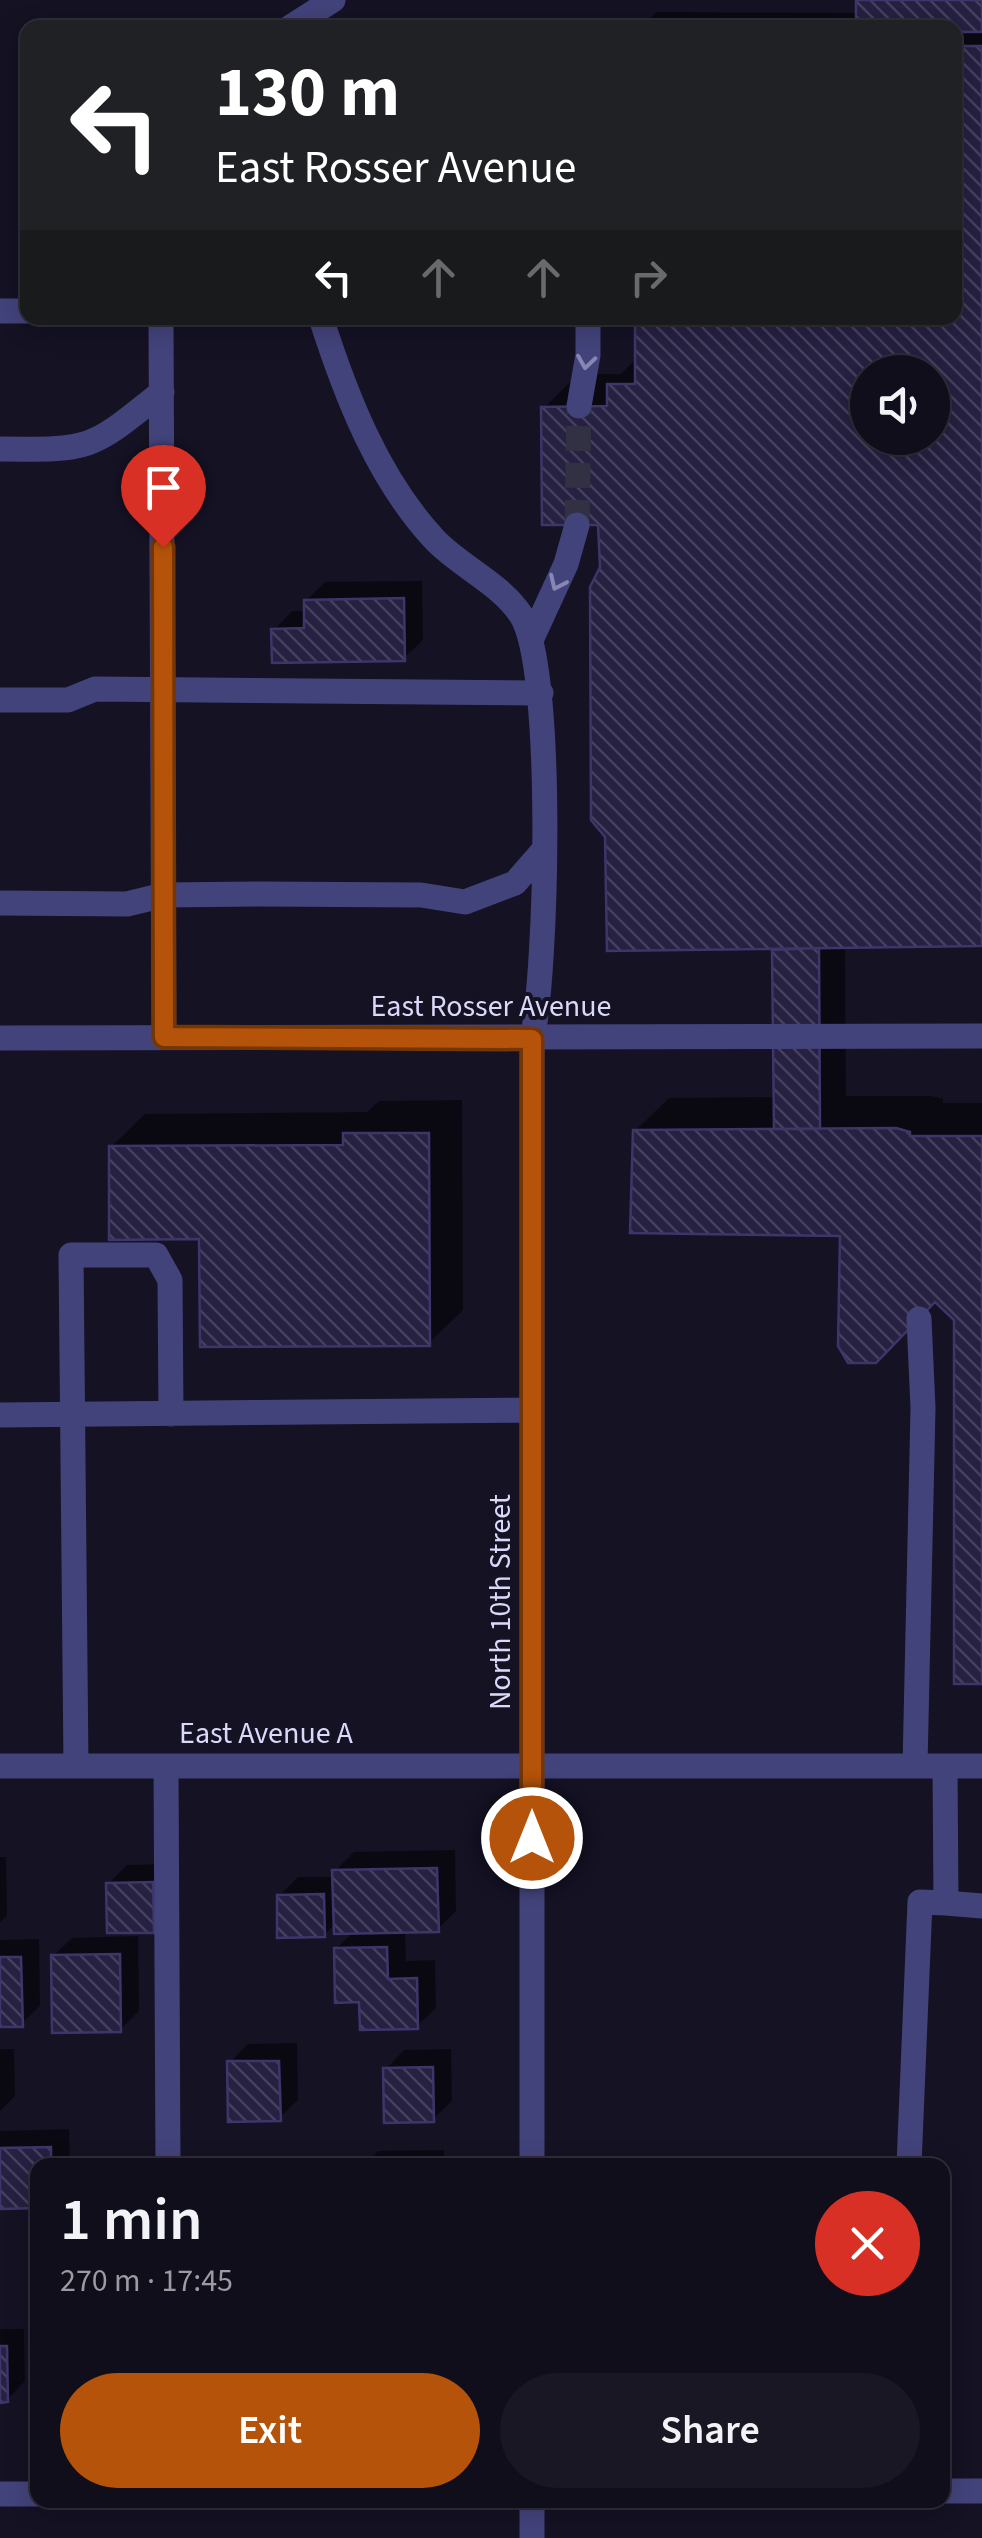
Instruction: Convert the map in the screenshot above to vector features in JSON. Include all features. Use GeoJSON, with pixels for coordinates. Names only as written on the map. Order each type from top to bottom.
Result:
{"type":"FeatureCollection","features":[{"type":"Feature","properties":{"kind":"street"},"geometry":{"type":"LineString","coordinates":[[300,20],[325,2]]}},
{"type":"Feature","properties":{"kind":"street"},"geometry":{"type":"LineString","coordinates":[[161,325],[164,1037]]}},
{"type":"Feature","properties":{"kind":"street"},"geometry":{"type":"LineString","coordinates":[[323,325],[340,379],[362,426],[414,514],[459,562],[506,597],[522,616],[532,638]]}},
{"type":"Feature","properties":{"kind":"street"},"geometry":{"type":"LineString","coordinates":[[579,406],[588,355],[588,325]]}},
{"type":"Feature","properties":{"kind":"street"},"geometry":{"type":"LineString","coordinates":[[0,449],[85,447],[102,441],[162,392]]}},
{"type":"Feature","properties":{"kind":"street"},"geometry":{"type":"LineString","coordinates":[[532,638],[566,564],[577,525]]}},
{"type":"Feature","properties":{"kind":"street","name":"North 10th Street"},"geometry":{"type":"LineString","coordinates":[[532,638],[541,693],[542,852],[542,968],[532,1039],[532,2158]]}},
{"type":"Feature","properties":{"kind":"street"},"geometry":{"type":"LineString","coordinates":[[0,700],[68,700],[95,689],[541,693]]}},
{"type":"Feature","properties":{"kind":"street"},"geometry":{"type":"LineString","coordinates":[[0,902],[127,904],[164,895],[421,895],[465,902],[515,883],[542,852]]}},
{"type":"Feature","properties":{"kind":"street","name":"East Rosser Avenue"},"geometry":{"type":"LineString","coordinates":[[0,1038],[982,1036]]}},
{"type":"Feature","properties":{"kind":"street"},"geometry":{"type":"LineString","coordinates":[[76,1766],[71,1255],[156,1255],[170,1280],[171,1414]]}},
{"type":"Feature","properties":{"kind":"street"},"geometry":{"type":"LineString","coordinates":[[915,1766],[923,1408],[919,1318]]}},
{"type":"Feature","properties":{"kind":"street"},"geometry":{"type":"LineString","coordinates":[[0,1415],[532,1410]]}},
{"type":"Feature","properties":{"kind":"street","name":"East Avenue A"},"geometry":{"type":"LineString","coordinates":[[0,1766],[982,1766]]}},
{"type":"Feature","properties":{"kind":"street"},"geometry":{"type":"LineString","coordinates":[[166,1766],[168,2158]]}},
{"type":"Feature","properties":{"kind":"street"},"geometry":{"type":"LineString","coordinates":[[944,1766],[946,1903]]}},
{"type":"Feature","properties":{"kind":"street"},"geometry":{"type":"LineString","coordinates":[[910,2158],[920,1902],[982,1906]]}},
{"type":"Feature","properties":{"kind":"street"},"geometry":{"type":"LineString","coordinates":[[950,2491],[982,2490]]}},
{"type":"Feature","properties":{"kind":"street"},"geometry":{"type":"LineString","coordinates":[[0,2494],[30,2494]]}},
{"type":"Feature","properties":{"kind":"street"},"geometry":{"type":"LineString","coordinates":[[532,2508],[532,2538]]}},
{"type":"Feature","properties":{"kind":"building"},"geometry":{"type":"Polygon","coordinates":[[[856,0],[982,0],[982,32],[962,32],[962,20],[856,20],[856,0]]]}},
{"type":"Feature","properties":{"kind":"building"},"geometry":{"type":"Polygon","coordinates":[[[962,46],[982,46],[982,946],[607,951],[605,837],[591,820],[590,587],[600,567],[598,525],[542,525],[541,407],[607,406],[607,384],[635,384],[635,325],[962,325],[962,46]]]}},
{"type":"Feature","properties":{"kind":"building"},"geometry":{"type":"Polygon","coordinates":[[[404,598],[405,661],[272,663],[271,629],[304,628],[304,600],[404,598]]]}},
{"type":"Feature","properties":{"kind":"building"},"geometry":{"type":"Polygon","coordinates":[[[819,948],[820,1129],[774,1129],[772,950],[819,948]]]}},
{"type":"Feature","properties":{"kind":"building"},"geometry":{"type":"Polygon","coordinates":[[[896,1128],[910,1132],[910,1136],[982,1136],[982,1684],[954,1684],[954,1320],[935,1302],[876,1363],[848,1363],[838,1346],[840,1236],[630,1233],[633,1130],[896,1128]]]}},
{"type":"Feature","properties":{"kind":"building"},"geometry":{"type":"Polygon","coordinates":[[[343,1133],[429,1133],[430,1346],[200,1347],[199,1239],[109,1240],[109,1146],[343,1145],[343,1133]]]}},
{"type":"Feature","properties":{"kind":"building"},"geometry":{"type":"Polygon","coordinates":[[[437,1868],[439,1932],[334,1934],[332,1870],[437,1868]]]}},
{"type":"Feature","properties":{"kind":"building"},"geometry":{"type":"Polygon","coordinates":[[[153,1882],[154,1933],[107,1933],[106,1883],[153,1882]]]}},
{"type":"Feature","properties":{"kind":"building"},"geometry":{"type":"Polygon","coordinates":[[[324,1894],[325,1937],[277,1938],[277,1895],[324,1894]]]}},
{"type":"Feature","properties":{"kind":"building"},"geometry":{"type":"Polygon","coordinates":[[[387,1947],[388,1979],[417,1978],[418,2029],[360,2030],[359,2002],[335,2003],[334,1948],[387,1947]]]}},
{"type":"Feature","properties":{"kind":"building"},"geometry":{"type":"Polygon","coordinates":[[[120,1954],[121,2032],[52,2033],[51,1955],[120,1954]]]}},
{"type":"Feature","properties":{"kind":"building"},"geometry":{"type":"Polygon","coordinates":[[[0,1957],[21,1957],[23,2027],[0,2027],[0,1957]]]}},
{"type":"Feature","properties":{"kind":"building"},"geometry":{"type":"Polygon","coordinates":[[[227,2061],[279,2061],[281,2121],[228,2122],[227,2061]]]}},
{"type":"Feature","properties":{"kind":"building"},"geometry":{"type":"Polygon","coordinates":[[[433,2067],[434,2122],[384,2123],[383,2068],[433,2067]]]}},
{"type":"Feature","properties":{"kind":"building"},"geometry":{"type":"Polygon","coordinates":[[[51,2147],[51,2158],[30,2158],[30,2208],[0,2209],[0,2148],[51,2147]]]}},
{"type":"Feature","properties":{"kind":"building"},"geometry":{"type":"Polygon","coordinates":[[[0,2346],[7,2346],[8,2402],[0,2403],[0,2346]]]}},
{"type":"Feature","properties":{"kind":"tunnel"},"geometry":{"type":"LineString","coordinates":[[577,525],[579,406]]}},
{"type":"Feature","properties":{"kind":"route"},"geometry":{"type":"LineString","coordinates":[[163,547],[164,1037],[532,1039],[532,1838]]}}]}
